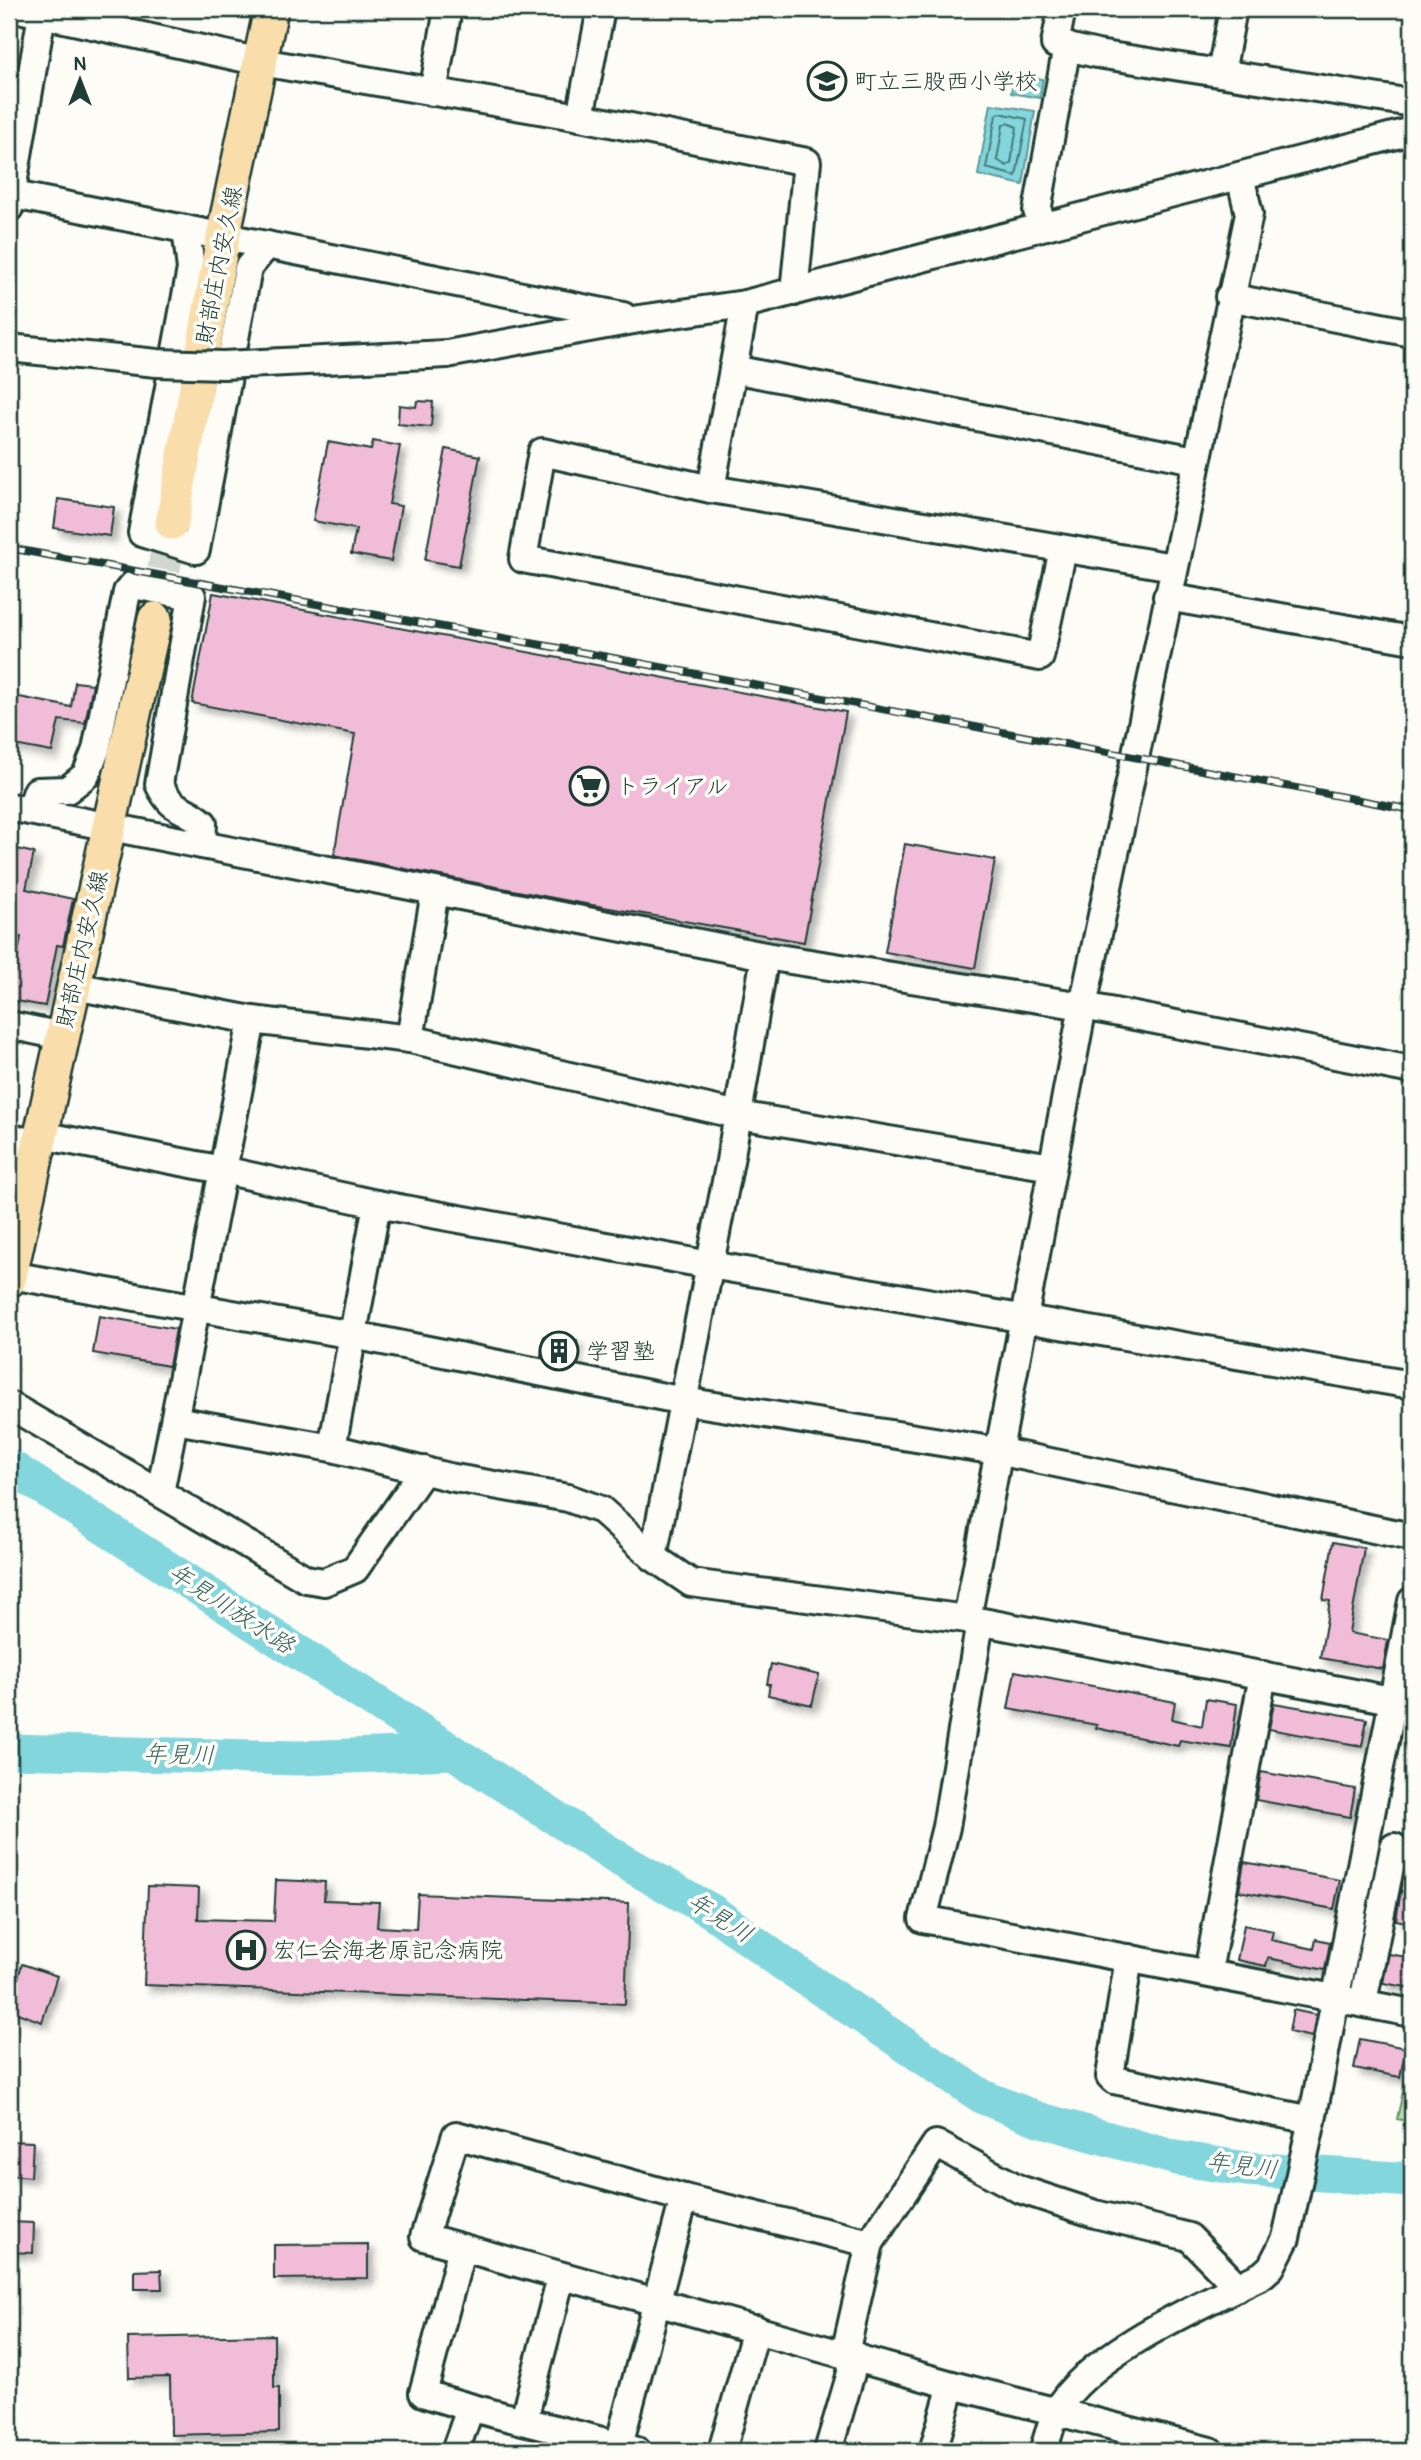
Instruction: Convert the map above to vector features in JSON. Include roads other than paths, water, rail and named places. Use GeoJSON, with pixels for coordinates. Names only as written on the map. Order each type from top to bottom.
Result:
{"type":"FeatureCollection","features":[{"type":"Feature","properties":{"kind":"main road","name":"財部庄内安久線"},"geometry":{"type":"LineString","coordinates":[[172,523],[223,237],[271,9]]}},
{"type":"Feature","properties":{"kind":"main road","name":"財部庄内安久線"},"geometry":{"type":"LineString","coordinates":[[9,1278],[30,1139],[62,1036],[111,826],[155,619]]}},
{"type":"Feature","properties":{"kind":"street"},"geometry":{"type":"LineString","coordinates":[[433,92],[448,9]]}},
{"type":"Feature","properties":{"kind":"street"},"geometry":{"type":"LineString","coordinates":[[580,117],[601,9]]}},
{"type":"Feature","properties":{"kind":"street"},"geometry":{"type":"LineString","coordinates":[[1062,9],[1055,44],[1412,103]]}},
{"type":"Feature","properties":{"kind":"street"},"geometry":{"type":"LineString","coordinates":[[1221,73],[1233,9]]}},
{"type":"Feature","properties":{"kind":"street"},"geometry":{"type":"LineString","coordinates":[[639,319],[186,229],[9,199],[31,11],[109,18],[261,62],[580,117],[807,162],[794,292]]}},
{"type":"Feature","properties":{"kind":"street"},"geometry":{"type":"LineString","coordinates":[[1046,226],[1037,211],[1067,46]]}},
{"type":"Feature","properties":{"kind":"street"},"geometry":{"type":"LineString","coordinates":[[9,348],[157,363],[223,365],[447,354],[639,319],[745,304],[1412,131]]}},
{"type":"Feature","properties":{"kind":"street"},"geometry":{"type":"LineString","coordinates":[[1240,176],[1249,214],[1229,297],[1083,1006],[1023,1317],[998,1451],[946,1827],[923,1919],[1412,2013]]}},
{"type":"Feature","properties":{"kind":"street"},"geometry":{"type":"LineString","coordinates":[[186,229],[191,269],[142,533],[196,550],[248,268],[267,245]]}},
{"type":"Feature","properties":{"kind":"street"},"geometry":{"type":"LineString","coordinates":[[1229,297],[1412,333]]}},
{"type":"Feature","properties":{"kind":"street"},"geometry":{"type":"LineString","coordinates":[[710,489],[745,304]]}},
{"type":"Feature","properties":{"kind":"street"},"geometry":{"type":"LineString","coordinates":[[733,369],[1195,460]]}},
{"type":"Feature","properties":{"kind":"street"},"geometry":{"type":"LineString","coordinates":[[1063,549],[1040,657],[523,559],[542,452],[710,489],[1173,567]]}},
{"type":"Feature","properties":{"kind":"street"},"geometry":{"type":"LineString","coordinates":[[19,809],[37,791],[67,790],[86,775],[96,750],[127,592],[133,585],[192,596],[159,784],[166,799],[178,810],[194,815],[203,823],[202,845]]}},
{"type":"Feature","properties":{"kind":"street"},"geometry":{"type":"LineString","coordinates":[[1167,597],[1412,640]]}},
{"type":"Feature","properties":{"kind":"street"},"geometry":{"type":"LineString","coordinates":[[19,809],[765,956],[1083,1006],[1412,1070]]}},
{"type":"Feature","properties":{"kind":"street"},"geometry":{"type":"LineString","coordinates":[[410,1039],[435,892]]}},
{"type":"Feature","properties":{"kind":"street"},"geometry":{"type":"LineString","coordinates":[[653,1558],[738,1115],[765,956]]}},
{"type":"Feature","properties":{"kind":"street"},"geometry":{"type":"LineString","coordinates":[[74,986],[252,1020],[410,1039],[738,1115],[1052,1167]]}},
{"type":"Feature","properties":{"kind":"street"},"geometry":{"type":"LineString","coordinates":[[160,1493],[252,1020]]}},
{"type":"Feature","properties":{"kind":"street"},"geometry":{"type":"LineString","coordinates":[[9,1026],[62,1036]]}},
{"type":"Feature","properties":{"kind":"street"},"geometry":{"type":"LineString","coordinates":[[30,1139],[223,1170],[377,1204],[710,1265],[1412,1385]]}},
{"type":"Feature","properties":{"kind":"street"},"geometry":{"type":"LineString","coordinates":[[332,1448],[377,1204]]}},
{"type":"Feature","properties":{"kind":"street"},"geometry":{"type":"LineString","coordinates":[[9,1278],[354,1335],[684,1401],[998,1451],[1412,1537]]}},
{"type":"Feature","properties":{"kind":"street"},"geometry":{"type":"LineString","coordinates":[[9,1405],[306,1579],[324,1582],[355,1569],[424,1470]]}},
{"type":"Feature","properties":{"kind":"street"},"geometry":{"type":"LineString","coordinates":[[175,1420],[332,1448],[568,1499],[601,1510],[653,1558],[691,1583],[973,1620],[1402,1702]]}},
{"type":"Feature","properties":{"kind":"street"},"geometry":{"type":"LineString","coordinates":[[1044,2451],[1057,2410],[1096,2368],[1159,2327],[1262,2275],[1271,2267],[1286,2238],[1312,2120],[1365,1842],[1402,1702],[1412,1601]]}},
{"type":"Feature","properties":{"kind":"street"},"geometry":{"type":"LineString","coordinates":[[1208,1972],[1263,1675]]}},
{"type":"Feature","properties":{"kind":"street"},"geometry":{"type":"LineString","coordinates":[[1363,2002],[1403,1849],[1365,1842]]}},
{"type":"Feature","properties":{"kind":"street"},"geometry":{"type":"LineString","coordinates":[[1129,1958],[1110,2076],[1114,2081],[1312,2120]]}},
{"type":"Feature","properties":{"kind":"street"},"geometry":{"type":"LineString","coordinates":[[870,2243],[684,2199],[456,2135],[424,2237],[561,2277],[851,2354],[952,2385],[1210,2451]]}},
{"type":"Feature","properties":{"kind":"street"},"geometry":{"type":"LineString","coordinates":[[828,2451],[851,2354],[870,2243],[936,2144],[1019,2189],[1096,2214],[1189,2237],[1238,2287]]}},
{"type":"Feature","properties":{"kind":"street"},"geometry":{"type":"LineString","coordinates":[[462,2248],[423,2393],[470,2409],[524,2419],[628,2448],[684,2199]]}},
{"type":"Feature","properties":{"kind":"street"},"geometry":{"type":"LineString","coordinates":[[524,2419],[561,2277]]}},
{"type":"Feature","properties":{"kind":"street"},"geometry":{"type":"LineString","coordinates":[[722,2451],[756,2329]]}},
{"type":"Feature","properties":{"kind":"street"},"geometry":{"type":"LineString","coordinates":[[933,2451],[952,2385]]}},
{"type":"Feature","properties":{"kind":"street"},"geometry":{"type":"LineString","coordinates":[[455,2451],[470,2409]]}},
{"type":"Feature","properties":{"kind":"water"},"geometry":{"type":"Polygon","coordinates":[[[1014,74],[1043,79],[1040,98],[1011,93],[1014,74]]]}},
{"type":"Feature","properties":{"kind":"water"},"geometry":{"type":"Polygon","coordinates":[[[991,104],[1035,111],[1023,185],[978,175],[991,104]]]}},
{"type":"Feature","properties":{"kind":"waterway","name":"年見川"},"geometry":{"type":"LineString","coordinates":[[9,1466],[616,1857],[713,1912],[781,1962],[983,2097],[1038,2119],[1176,2158],[1246,2169],[1412,2180]]}},
{"type":"Feature","properties":{"kind":"waterway","name":"年見川"},"geometry":{"type":"LineString","coordinates":[[9,1751],[300,1758],[453,1752]]}},
{"type":"Feature","properties":{"kind":"tunnel"},"geometry":{"type":"LineString","coordinates":[[155,619],[172,523]]}},
{"type":"Feature","properties":{"kind":"railway"},"geometry":{"type":"LineString","coordinates":[[9,548],[608,657],[1412,810]]}},
{"type":"Feature","properties":{"kind":"place","name":"町立三股西小学校"},"geometry":{"type":"Point","coordinates":[827,81]}},
{"type":"Feature","properties":{"kind":"place","name":"トライアル"},"geometry":{"type":"Point","coordinates":[589,786]}},
{"type":"Feature","properties":{"kind":"place","name":"学習塾"},"geometry":{"type":"Point","coordinates":[559,1351]}},
{"type":"Feature","properties":{"kind":"place","name":"宏仁会海老原記念病院"},"geometry":{"type":"Point","coordinates":[246,1950]}},
{"type":"Feature","properties":{"kind":"water label","name":"年見川放水路"},"geometry":{"type":"Point","coordinates":[231,1609]}}]}
